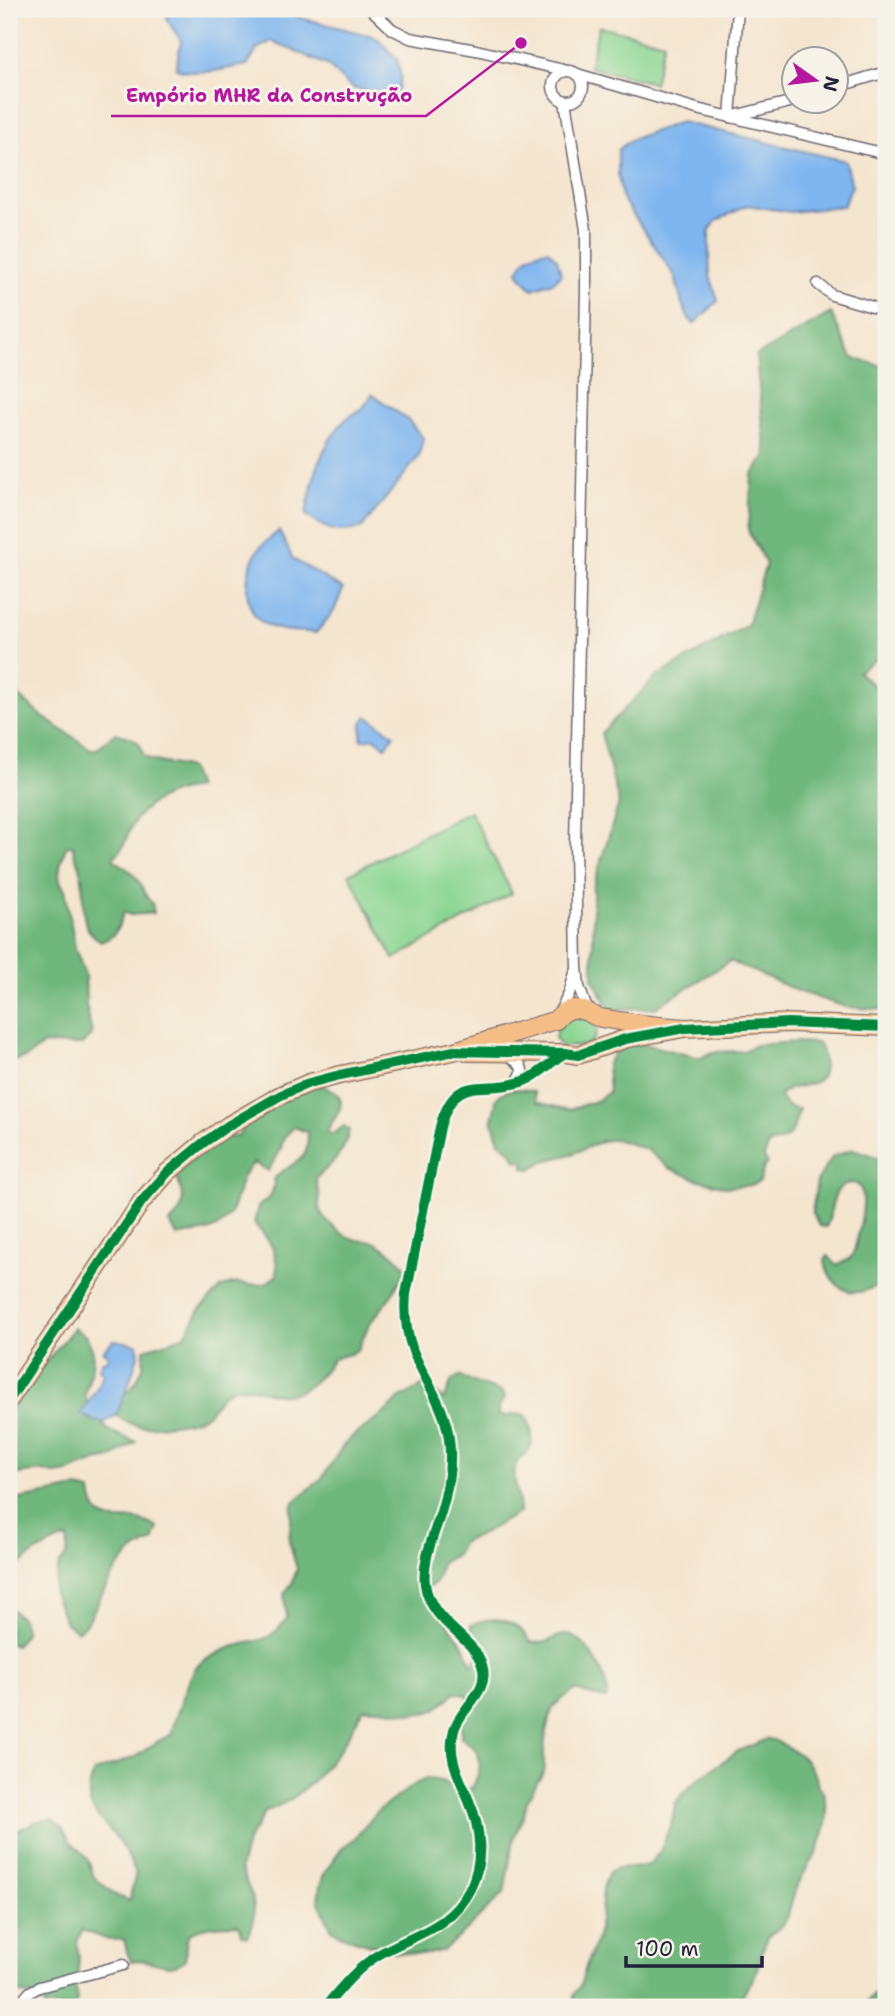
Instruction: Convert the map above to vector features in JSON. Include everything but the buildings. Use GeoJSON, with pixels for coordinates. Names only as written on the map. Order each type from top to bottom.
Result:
{"type":"FeatureCollection","features":[{"type":"Feature","properties":{"kind":"main road"},"geometry":{"type":"LineString","coordinates":[[565,1053],[553,1038],[553,1026],[560,1014],[573,1009],[633,1024],[685,1028],[788,1023],[886,1027]]}},
{"type":"Feature","properties":{"kind":"main road"},"geometry":{"type":"LineString","coordinates":[[590,1014],[597,1023],[598,1037],[591,1050]]}},
{"type":"Feature","properties":{"kind":"main road"},"geometry":{"type":"LineString","coordinates":[[9,1400],[142,1201],[168,1172],[203,1143],[255,1110],[309,1083],[454,1051],[556,1020]]}},
{"type":"Feature","properties":{"kind":"main road"},"geometry":{"type":"LineString","coordinates":[[454,1051],[578,1055],[625,1039],[685,1028]]}},
{"type":"Feature","properties":{"kind":"street"},"geometry":{"type":"LineString","coordinates":[[371,9],[392,29],[410,38],[542,65],[730,117],[886,154]]}},
{"type":"Feature","properties":{"kind":"street"},"geometry":{"type":"LineString","coordinates":[[730,117],[738,9]]}},
{"type":"Feature","properties":{"kind":"street"},"geometry":{"type":"LineString","coordinates":[[542,65],[556,77]]}},
{"type":"Feature","properties":{"kind":"street"},"geometry":{"type":"LineString","coordinates":[[850,83],[886,72]]}},
{"type":"Feature","properties":{"kind":"street"},"geometry":{"type":"LineString","coordinates":[[556,77],[572,73]]}},
{"type":"Feature","properties":{"kind":"street"},"geometry":{"type":"LineString","coordinates":[[572,73],[582,83],[581,94]]}},
{"type":"Feature","properties":{"kind":"street"},"geometry":{"type":"LineString","coordinates":[[556,77],[554,94],[565,101],[575,100],[588,85],[602,81]]}},
{"type":"Feature","properties":{"kind":"street"},"geometry":{"type":"LineString","coordinates":[[565,101],[586,230],[575,844],[577,967],[579,987],[590,1014]]}},
{"type":"Feature","properties":{"kind":"street"},"geometry":{"type":"LineString","coordinates":[[730,117],[780,104]]}},
{"type":"Feature","properties":{"kind":"street"},"geometry":{"type":"LineString","coordinates":[[818,284],[832,295],[886,311]]}},
{"type":"Feature","properties":{"kind":"street"},"geometry":{"type":"LineString","coordinates":[[556,1020],[569,994],[577,967]]}},
{"type":"Feature","properties":{"kind":"street"},"geometry":{"type":"LineString","coordinates":[[505,1053],[521,1065],[521,1076],[514,1084]]}},
{"type":"Feature","properties":{"kind":"street"},"geometry":{"type":"LineString","coordinates":[[325,2007],[371,1961],[388,1950],[432,1930],[452,1914],[470,1889],[477,1873],[477,1827],[454,1766],[452,1742],[457,1721],[480,1688],[484,1672],[477,1655],[441,1617],[427,1592],[427,1558],[447,1485],[450,1441],[439,1403],[413,1350],[405,1321],[405,1307],[440,1127],[448,1103],[460,1092],[470,1088],[514,1084],[530,1078],[565,1053]]}},
{"type":"Feature","properties":{"kind":"street"},"geometry":{"type":"LineString","coordinates":[[17,2007],[30,1992],[39,1987],[123,1965]]}},
{"type":"Feature","properties":{"kind":"green space"},"geometry":{"type":"Polygon","coordinates":[[[599,26],[664,42],[654,83],[589,67],[599,26]]]}},
{"type":"Feature","properties":{"kind":"green space"},"geometry":{"type":"Polygon","coordinates":[[[831,313],[852,358],[886,367],[886,652],[858,672],[886,696],[886,1010],[846,1007],[800,992],[730,961],[655,1008],[610,1009],[593,979],[593,887],[619,803],[601,733],[657,676],[747,625],[766,564],[748,530],[752,475],[766,455],[756,356],[831,313]]]}},
{"type":"Feature","properties":{"kind":"green space"},"geometry":{"type":"Polygon","coordinates":[[[9,675],[19,696],[40,715],[91,749],[97,749],[115,733],[129,737],[138,742],[147,758],[190,769],[197,788],[159,799],[144,810],[132,826],[113,859],[138,879],[152,903],[154,913],[130,915],[124,912],[116,931],[106,939],[101,941],[87,928],[79,865],[73,845],[66,847],[60,880],[65,889],[75,948],[85,975],[86,1005],[92,1034],[82,1045],[44,1044],[27,1057],[9,1062],[9,675]]]}},
{"type":"Feature","properties":{"kind":"green space"},"geometry":{"type":"Polygon","coordinates":[[[470,811],[512,893],[394,959],[349,874],[470,811]]]}},
{"type":"Feature","properties":{"kind":"green space"},"geometry":{"type":"Polygon","coordinates":[[[574,1017],[591,1020],[597,1031],[595,1037],[583,1046],[561,1046],[555,1038],[557,1030],[563,1022],[574,1017]]]}},
{"type":"Feature","properties":{"kind":"green space"},"geometry":{"type":"Polygon","coordinates":[[[818,1043],[822,1052],[821,1078],[816,1082],[786,1090],[780,1095],[787,1105],[799,1109],[795,1123],[788,1137],[769,1144],[764,1157],[767,1164],[760,1181],[752,1185],[726,1187],[696,1179],[669,1168],[646,1149],[615,1139],[544,1161],[531,1169],[523,1168],[524,1161],[516,1160],[512,1152],[499,1142],[492,1119],[495,1100],[513,1089],[534,1092],[536,1102],[569,1110],[598,1100],[609,1092],[607,1064],[616,1051],[629,1044],[644,1044],[700,1058],[713,1052],[743,1051],[756,1045],[818,1043]]]}},
{"type":"Feature","properties":{"kind":"green space"},"geometry":{"type":"Polygon","coordinates":[[[298,1081],[326,1087],[338,1095],[340,1108],[327,1133],[333,1134],[344,1126],[349,1130],[341,1151],[316,1178],[320,1211],[330,1224],[344,1235],[376,1243],[388,1251],[406,1267],[405,1273],[369,1324],[358,1349],[334,1358],[314,1382],[298,1392],[279,1394],[252,1388],[236,1388],[220,1397],[208,1413],[195,1420],[149,1427],[125,1421],[108,1409],[116,1397],[129,1391],[137,1380],[143,1367],[144,1349],[185,1335],[201,1308],[222,1287],[236,1283],[265,1284],[277,1275],[272,1246],[254,1223],[258,1207],[270,1197],[275,1184],[273,1179],[303,1156],[308,1142],[307,1132],[294,1127],[284,1137],[280,1151],[268,1171],[254,1163],[243,1176],[229,1215],[218,1226],[177,1236],[170,1223],[180,1211],[183,1201],[176,1175],[212,1141],[239,1135],[256,1109],[271,1095],[298,1081]]]}},
{"type":"Feature","properties":{"kind":"green space"},"geometry":{"type":"Polygon","coordinates":[[[853,1149],[886,1160],[886,1282],[859,1292],[840,1287],[829,1274],[825,1260],[828,1256],[837,1265],[853,1255],[863,1204],[859,1186],[851,1183],[838,1190],[826,1227],[820,1226],[812,1213],[817,1181],[832,1157],[853,1149]]]}},
{"type":"Feature","properties":{"kind":"green space"},"geometry":{"type":"Polygon","coordinates":[[[74,1328],[87,1337],[93,1352],[85,1395],[89,1409],[109,1431],[136,1442],[111,1458],[68,1472],[55,1474],[41,1471],[9,1475],[9,1414],[26,1386],[74,1328]]]}},
{"type":"Feature","properties":{"kind":"green space"},"geometry":{"type":"Polygon","coordinates":[[[460,1376],[503,1393],[505,1397],[499,1407],[499,1415],[525,1415],[531,1428],[532,1443],[515,1468],[519,1512],[482,1534],[464,1541],[456,1554],[441,1564],[436,1582],[425,1590],[464,1646],[472,1665],[478,1651],[471,1625],[497,1619],[519,1628],[530,1642],[546,1642],[563,1635],[574,1637],[596,1661],[607,1691],[604,1699],[575,1690],[553,1708],[545,1738],[545,1769],[527,1801],[514,1837],[504,1893],[457,1939],[443,1950],[428,1954],[397,1953],[342,1936],[331,1928],[318,1900],[320,1886],[325,1872],[343,1847],[354,1839],[379,1810],[415,1784],[428,1778],[459,1790],[472,1788],[479,1773],[478,1754],[461,1738],[461,1723],[469,1696],[455,1692],[440,1706],[426,1713],[363,1709],[341,1748],[314,1780],[290,1800],[264,1813],[248,1839],[240,1868],[252,1896],[254,1909],[253,1924],[248,1937],[242,1935],[237,1924],[196,1930],[187,1939],[185,1960],[165,1966],[131,1961],[124,1939],[109,1940],[82,1930],[77,1943],[77,2002],[72,2007],[45,2007],[42,1998],[9,1991],[9,1834],[38,1821],[52,1819],[62,1827],[70,1841],[89,1862],[94,1877],[115,1895],[129,1901],[136,1873],[120,1843],[95,1813],[89,1800],[94,1772],[135,1757],[171,1735],[187,1687],[198,1665],[232,1647],[269,1636],[281,1626],[287,1618],[284,1594],[297,1569],[289,1541],[294,1502],[322,1478],[343,1446],[400,1398],[426,1384],[444,1400],[452,1380],[460,1376]]]}},
{"type":"Feature","properties":{"kind":"green space"},"geometry":{"type":"Polygon","coordinates":[[[77,1488],[91,1491],[95,1508],[106,1518],[138,1520],[158,1528],[153,1541],[125,1559],[88,1620],[77,1631],[66,1623],[53,1593],[59,1565],[67,1554],[68,1538],[49,1545],[23,1562],[15,1572],[9,1592],[9,1501],[77,1488]]]}},
{"type":"Feature","properties":{"kind":"green space"},"geometry":{"type":"Polygon","coordinates":[[[9,1595],[10,1608],[22,1619],[26,1633],[15,1645],[9,1642],[9,1595]]]}},
{"type":"Feature","properties":{"kind":"green space"},"geometry":{"type":"Polygon","coordinates":[[[767,1739],[774,1740],[806,1761],[823,1792],[827,1810],[826,1825],[817,1853],[795,1890],[787,1918],[767,1937],[754,1978],[734,2007],[573,2007],[574,1995],[596,1942],[603,1888],[609,1872],[617,1868],[649,1864],[660,1852],[672,1821],[675,1804],[680,1797],[698,1779],[738,1751],[767,1739]]]}},
{"type":"Feature","properties":{"kind":"green space"},"geometry":{"type":"Polygon","coordinates":[[[886,1984],[886,2007],[861,2007],[886,1984]]]}},
{"type":"Feature","properties":{"kind":"water"},"geometry":{"type":"Polygon","coordinates":[[[170,9],[276,9],[376,37],[397,59],[401,76],[396,97],[352,88],[327,65],[272,41],[258,48],[247,65],[202,72],[176,68],[181,41],[167,19],[170,9]]]}},
{"type":"Feature","properties":{"kind":"water"},"geometry":{"type":"Polygon","coordinates":[[[681,122],[846,161],[852,186],[843,206],[791,212],[747,205],[716,221],[709,232],[709,249],[710,275],[718,301],[694,324],[682,304],[675,276],[622,198],[618,175],[618,150],[632,139],[681,122]]]}},
{"type":"Feature","properties":{"kind":"water"},"geometry":{"type":"Polygon","coordinates":[[[548,250],[557,259],[561,274],[554,282],[532,289],[518,271],[530,256],[548,250]]]}},
{"type":"Feature","properties":{"kind":"water"},"geometry":{"type":"Polygon","coordinates":[[[372,394],[408,420],[423,438],[419,456],[362,528],[333,530],[306,515],[314,476],[323,452],[336,430],[364,406],[372,394]]]}},
{"type":"Feature","properties":{"kind":"water"},"geometry":{"type":"Polygon","coordinates":[[[279,531],[293,559],[343,589],[334,611],[316,633],[272,627],[258,619],[252,610],[247,590],[253,559],[260,547],[279,531]]]}},
{"type":"Feature","properties":{"kind":"water"},"geometry":{"type":"Polygon","coordinates":[[[367,716],[394,735],[386,747],[375,738],[361,740],[362,723],[367,716]]]}},
{"type":"Feature","properties":{"kind":"water"},"geometry":{"type":"Polygon","coordinates":[[[114,1340],[137,1344],[139,1353],[116,1415],[105,1422],[94,1421],[81,1414],[104,1373],[99,1370],[101,1362],[108,1359],[108,1354],[103,1351],[114,1340]]]}},
{"type":"Feature","properties":{"kind":"cycle path"},"geometry":{"type":"LineString","coordinates":[[9,1400],[142,1201],[168,1172],[229,1125],[281,1095],[309,1083],[454,1051],[578,1055],[625,1039],[685,1028],[788,1023],[886,1027]]}},
{"type":"Feature","properties":{"kind":"cycle path"},"geometry":{"type":"LineString","coordinates":[[325,2007],[370,1960],[452,1914],[470,1889],[477,1867],[479,1845],[476,1823],[455,1767],[452,1740],[457,1722],[479,1691],[484,1674],[477,1655],[435,1609],[425,1584],[427,1557],[447,1485],[450,1448],[443,1416],[411,1344],[406,1323],[406,1294],[440,1127],[454,1097],[473,1088],[524,1081],[565,1053]]}},
{"type":"Feature","properties":{"kind":"place","name":"Empório MHR da Construção"},"geometry":{"type":"Point","coordinates":[521,43]}}]}
